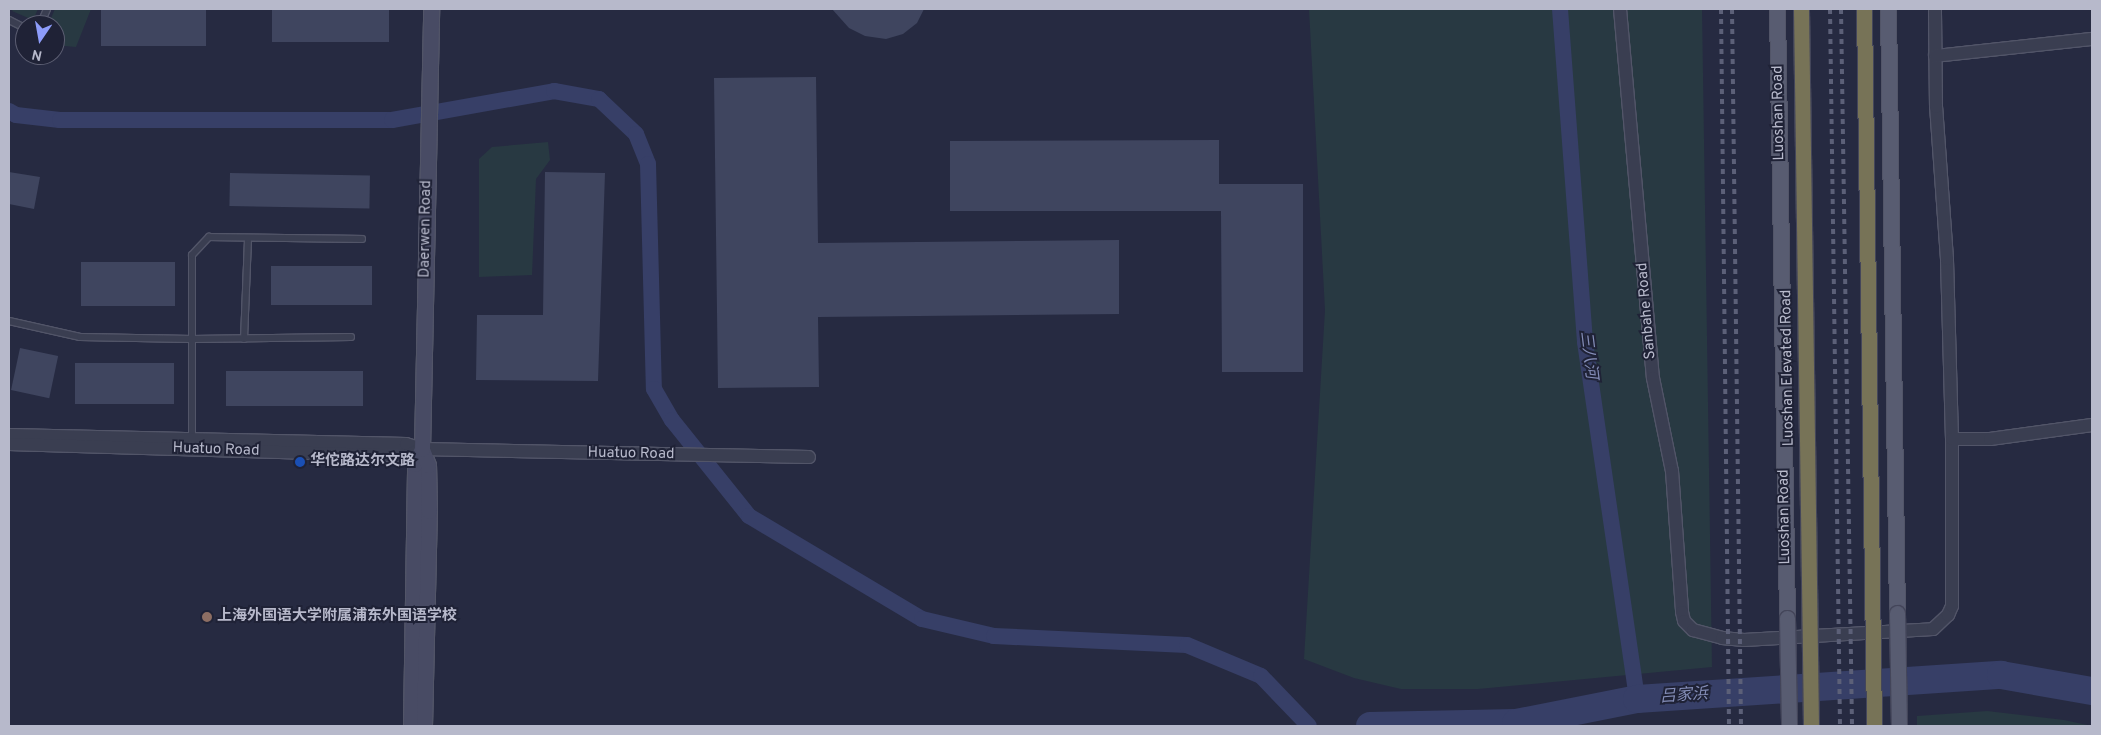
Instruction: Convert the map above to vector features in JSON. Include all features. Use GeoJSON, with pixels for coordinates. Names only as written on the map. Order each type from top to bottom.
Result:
{"type":"FeatureCollection","features":[{"type":"Feature","properties":{"kind":"highway","name":"Luoshan Elevated Road"},"geometry":{"type":"LineString","coordinates":[[1801,9],[1811,726]]}},
{"type":"Feature","properties":{"kind":"highway"},"geometry":{"type":"LineString","coordinates":[[1864,9],[1874,726]]}},
{"type":"Feature","properties":{"kind":"main road","name":"Luoshan Road"},"geometry":{"type":"LineString","coordinates":[[1777,9],[1789,726]]}},
{"type":"Feature","properties":{"kind":"main road"},"geometry":{"type":"LineString","coordinates":[[1888,9],[1900,726]]}},
{"type":"Feature","properties":{"kind":"street","name":"Daerwen Road"},"geometry":{"type":"LineString","coordinates":[[411,726],[416,464],[422,449],[431,9]]}},
{"type":"Feature","properties":{"kind":"street","name":"Sanbahe Road"},"geometry":{"type":"LineString","coordinates":[[1620,9],[1653,378],[1658,410],[1670,458],[1684,621],[1693,630],[1722,638],[1744,640],[1922,630],[1933,629],[1942,623],[1952,606],[1953,592],[1952,439]]}},
{"type":"Feature","properties":{"kind":"street"},"geometry":{"type":"LineString","coordinates":[[1934,9],[1947,259],[1952,439],[1990,439],[2092,425]]}},
{"type":"Feature","properties":{"kind":"street"},"geometry":{"type":"LineString","coordinates":[[1935,56],[2092,39]]}},
{"type":"Feature","properties":{"kind":"street","name":"Huatuo Road"},"geometry":{"type":"LineString","coordinates":[[9,435],[406,444],[422,449],[810,458]]}},
{"type":"Feature","properties":{"kind":"street","name":"Huatuo Road"},"geometry":{"type":"LineString","coordinates":[[9,444],[406,456],[422,449]]}},
{"type":"Feature","properties":{"kind":"street","name":"Daerwen Road"},"geometry":{"type":"LineString","coordinates":[[422,449],[428,465],[424,726]]}},
{"type":"Feature","properties":{"kind":"lane"},"geometry":{"type":"LineString","coordinates":[[192,440],[192,255],[209,237],[362,239]]}},
{"type":"Feature","properties":{"kind":"lane"},"geometry":{"type":"LineString","coordinates":[[244,338],[248,238]]}},
{"type":"Feature","properties":{"kind":"lane"},"geometry":{"type":"LineString","coordinates":[[9,321],[80,337],[192,339],[351,337]]}},
{"type":"Feature","properties":{"kind":"shaded area"},"geometry":{"type":"Polygon","coordinates":[[[13,9],[38,9],[35,15],[21,15],[12,11],[13,9]]]}},
{"type":"Feature","properties":{"kind":"shaded area"},"geometry":{"type":"Polygon","coordinates":[[[55,9],[91,9],[76,47],[65,46],[65,15],[52,15],[55,9]]]}},
{"type":"Feature","properties":{"kind":"shaded area"},"geometry":{"type":"Polygon","coordinates":[[[1309,9],[1702,9],[1712,667],[1478,689],[1401,689],[1354,678],[1304,659],[1325,310],[1309,9]]]}},
{"type":"Feature","properties":{"kind":"shaded area"},"geometry":{"type":"Polygon","coordinates":[[[548,142],[550,160],[536,179],[532,275],[479,277],[479,159],[492,147],[548,142]]]}},
{"type":"Feature","properties":{"kind":"shaded area"},"geometry":{"type":"Polygon","coordinates":[[[1987,711],[2064,720],[2092,726],[1917,726],[1917,716],[1987,711]]]}},
{"type":"Feature","properties":{"kind":"building"},"geometry":{"type":"Polygon","coordinates":[[[101,9],[206,9],[206,46],[101,46],[101,9]]]}},
{"type":"Feature","properties":{"kind":"building"},"geometry":{"type":"Polygon","coordinates":[[[272,9],[389,9],[389,42],[272,42],[272,9]]]}},
{"type":"Feature","properties":{"kind":"building"},"geometry":{"type":"Polygon","coordinates":[[[832,9],[924,9],[917,23],[903,34],[886,39],[865,36],[849,28],[832,9]]]}},
{"type":"Feature","properties":{"kind":"building"},"geometry":{"type":"Polygon","coordinates":[[[816,77],[818,243],[1119,240],[1119,314],[818,317],[819,387],[718,388],[714,78],[816,77]]]}},
{"type":"Feature","properties":{"kind":"building"},"geometry":{"type":"Polygon","coordinates":[[[1219,140],[1219,184],[1303,184],[1303,372],[1222,372],[1221,211],[950,211],[950,141],[1219,140]]]}},
{"type":"Feature","properties":{"kind":"building"},"geometry":{"type":"Polygon","coordinates":[[[9,172],[40,177],[34,209],[9,204],[9,172]]]}},
{"type":"Feature","properties":{"kind":"building"},"geometry":{"type":"Polygon","coordinates":[[[545,172],[605,173],[598,381],[476,380],[477,315],[543,315],[545,172]]]}},
{"type":"Feature","properties":{"kind":"building"},"geometry":{"type":"Polygon","coordinates":[[[230,173],[370,175],[369,208],[229,206],[230,173]]]}},
{"type":"Feature","properties":{"kind":"building"},"geometry":{"type":"Polygon","coordinates":[[[81,262],[175,262],[175,306],[81,306],[81,262]]]}},
{"type":"Feature","properties":{"kind":"building"},"geometry":{"type":"Polygon","coordinates":[[[271,266],[372,266],[372,305],[271,305],[271,266]]]}},
{"type":"Feature","properties":{"kind":"building"},"geometry":{"type":"Polygon","coordinates":[[[20,348],[58,356],[49,398],[11,390],[20,348]]]}},
{"type":"Feature","properties":{"kind":"building"},"geometry":{"type":"Polygon","coordinates":[[[75,363],[174,363],[174,404],[75,404],[75,363]]]}},
{"type":"Feature","properties":{"kind":"building"},"geometry":{"type":"Polygon","coordinates":[[[226,371],[363,371],[363,406],[226,406],[226,371]]]}},
{"type":"Feature","properties":{"kind":"waterway","name":"三八河"},"geometry":{"type":"LineString","coordinates":[[1560,9],[1585,342],[1637,699]]}},
{"type":"Feature","properties":{"kind":"waterway"},"geometry":{"type":"LineString","coordinates":[[9,111],[16,115],[60,120],[392,120],[554,91],[599,99],[636,134],[648,164],[654,389],[672,420],[749,516],[922,619],[994,636],[1187,645],[1261,676],[1309,726]]}},
{"type":"Feature","properties":{"kind":"waterway","name":"吕家浜"},"geometry":{"type":"LineString","coordinates":[[1370,726],[1516,723],[1637,699],[2001,675],[2092,691]]}},
{"type":"Feature","properties":{"kind":"railway"},"geometry":{"type":"LineString","coordinates":[[1721,9],[1729,726]]}},
{"type":"Feature","properties":{"kind":"railway"},"geometry":{"type":"LineString","coordinates":[[1732,9],[1741,726]]}},
{"type":"Feature","properties":{"kind":"railway"},"geometry":{"type":"LineString","coordinates":[[1830,9],[1840,726]]}},
{"type":"Feature","properties":{"kind":"railway"},"geometry":{"type":"LineString","coordinates":[[1841,9],[1852,726]]}},
{"type":"Feature","properties":{"kind":"place","name":"华佗路达尔文路"},"geometry":{"type":"Point","coordinates":[300,462]}},
{"type":"Feature","properties":{"kind":"place","name":"上海外国语大学附属浦东外国语学校"},"geometry":{"type":"Point","coordinates":[207,617]}}]}
